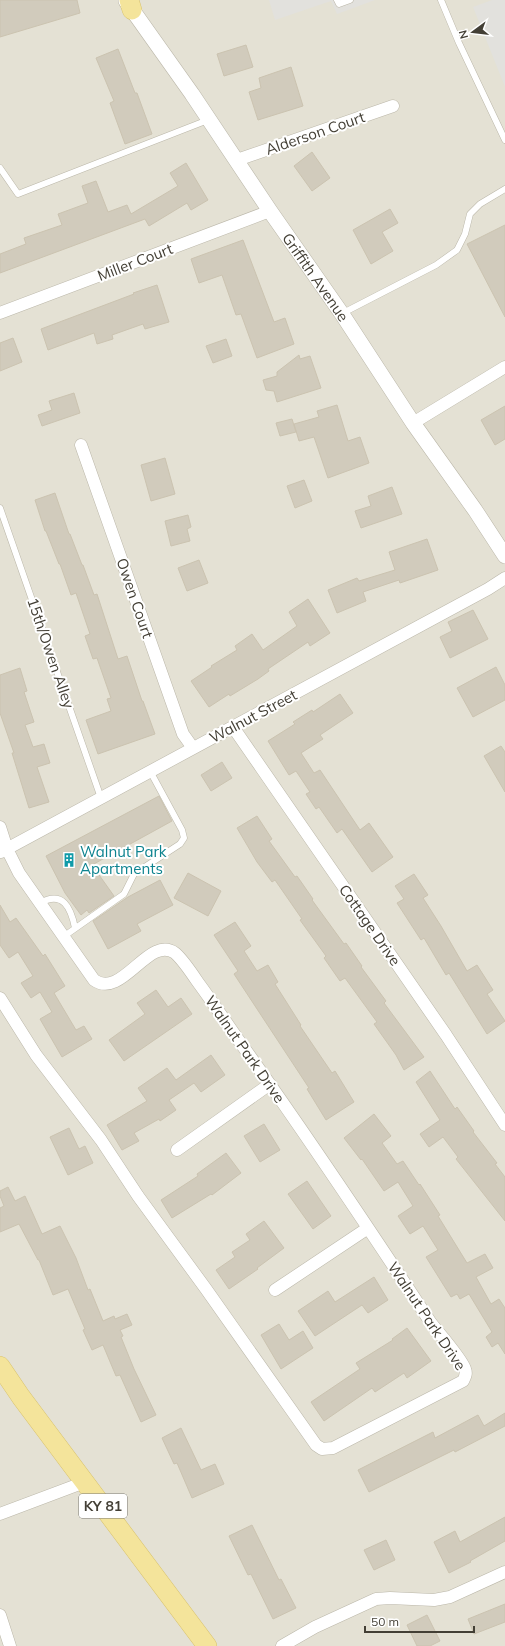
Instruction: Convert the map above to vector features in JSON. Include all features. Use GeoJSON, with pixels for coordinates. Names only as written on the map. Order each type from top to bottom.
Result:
{"type":"FeatureCollection","features":[{"type":"Feature","properties":{"kind":"main road","name":"KY 81"},"geometry":{"type":"LineString","coordinates":[[0,1366],[21,1397],[207,1646]]}},
{"type":"Feature","properties":{"kind":"street","name":"Griffith Avenue"},"geometry":{"type":"LineString","coordinates":[[129,3],[342,314],[413,423],[475,510],[505,556]]}},
{"type":"Feature","properties":{"kind":"street","name":"Alderson Court"},"geometry":{"type":"LineString","coordinates":[[237,160],[393,106]]}},
{"type":"Feature","properties":{"kind":"street","name":"Miller Court"},"geometry":{"type":"LineString","coordinates":[[0,313],[270,210]]}},
{"type":"Feature","properties":{"kind":"street"},"geometry":{"type":"LineString","coordinates":[[413,423],[505,367]]}},
{"type":"Feature","properties":{"kind":"street","name":"Owen Court"},"geometry":{"type":"LineString","coordinates":[[81,445],[183,734],[193,748]]}},
{"type":"Feature","properties":{"kind":"street","name":"Walnut Street"},"geometry":{"type":"LineString","coordinates":[[4,851],[488,589],[505,578]]}},
{"type":"Feature","properties":{"kind":"street","name":"Cottage Drive"},"geometry":{"type":"LineString","coordinates":[[233,727],[441,1028],[505,1125]]}},
{"type":"Feature","properties":{"kind":"street","name":"Walnut Park Drive"},"geometry":{"type":"LineString","coordinates":[[0,827],[4,851],[63,937],[94,980],[99,984],[106,984],[126,975],[152,953],[162,950],[169,950],[176,954],[196,979],[270,1084],[431,1323],[466,1369],[466,1376],[463,1381],[456,1386],[333,1448],[322,1449],[316,1445],[206,1289],[138,1196],[101,1140],[36,1055],[0,998]]}},
{"type":"Feature","properties":{"kind":"street"},"geometry":{"type":"LineString","coordinates":[[177,1150],[270,1084]]}},
{"type":"Feature","properties":{"kind":"street"},"geometry":{"type":"LineString","coordinates":[[275,1290],[368,1228]]}},
{"type":"Feature","properties":{"kind":"street"},"geometry":{"type":"LineString","coordinates":[[0,1514],[85,1482]]}},
{"type":"Feature","properties":{"kind":"street"},"geometry":{"type":"LineString","coordinates":[[282,1646],[315,1627],[376,1599],[390,1598],[434,1600],[450,1597],[505,1572]]}},
{"type":"Feature","properties":{"kind":"street"},"geometry":{"type":"LineString","coordinates":[[0,1615],[10,1646]]}},
{"type":"Feature","properties":{"kind":"lane"},"geometry":{"type":"LineString","coordinates":[[337,0],[339,4],[350,0]]}},
{"type":"Feature","properties":{"kind":"lane"},"geometry":{"type":"LineString","coordinates":[[441,0],[459,43],[505,140]]}},
{"type":"Feature","properties":{"kind":"lane"},"geometry":{"type":"LineString","coordinates":[[0,168],[18,194],[210,120]]}},
{"type":"Feature","properties":{"kind":"lane"},"geometry":{"type":"LineString","coordinates":[[342,314],[436,265],[457,250],[470,214],[480,204],[505,189]]}},
{"type":"Feature","properties":{"kind":"lane","name":"15th/Owen Alley"},"geometry":{"type":"LineString","coordinates":[[0,508],[102,798]]}},
{"type":"Feature","properties":{"kind":"lane"},"geometry":{"type":"LineString","coordinates":[[63,937],[124,894],[134,874],[180,844],[184,838],[182,830],[150,771]]}},
{"type":"Feature","properties":{"kind":"lane"},"geometry":{"type":"LineString","coordinates":[[40,903],[49,898],[58,899],[67,906],[72,916],[74,928]]}},
{"type":"Feature","properties":{"kind":"shaded area"},"geometry":{"type":"Polygon","coordinates":[[[0,0],[505,0],[505,1646],[0,1646],[0,0]]]}},
{"type":"Feature","properties":{"kind":"shaded area"},"geometry":{"type":"Polygon","coordinates":[[[269,0],[375,0],[337,14],[331,1],[275,20],[269,0]]]}},
{"type":"Feature","properties":{"kind":"shaded area"},"geometry":{"type":"Polygon","coordinates":[[[492,0],[505,0],[505,87],[473,7],[492,0]]]}},
{"type":"Feature","properties":{"kind":"building"},"geometry":{"type":"Polygon","coordinates":[[[0,0],[77,0],[80,13],[0,37],[0,0]]]}},
{"type":"Feature","properties":{"kind":"building"},"geometry":{"type":"Polygon","coordinates":[[[246,45],[253,67],[224,76],[217,54],[246,45]]]}},
{"type":"Feature","properties":{"kind":"building"},"geometry":{"type":"Polygon","coordinates":[[[118,49],[135,93],[137,93],[152,134],[125,144],[110,103],[114,101],[96,58],[118,49]]]}},
{"type":"Feature","properties":{"kind":"building"},"geometry":{"type":"Polygon","coordinates":[[[291,67],[303,106],[258,120],[249,92],[261,88],[259,78],[291,67]]]}},
{"type":"Feature","properties":{"kind":"building"},"geometry":{"type":"Polygon","coordinates":[[[312,152],[330,178],[312,191],[294,166],[312,152]]]}},
{"type":"Feature","properties":{"kind":"building"},"geometry":{"type":"Polygon","coordinates":[[[186,163],[208,200],[191,210],[187,203],[149,226],[145,219],[0,273],[0,254],[26,244],[24,238],[62,225],[58,214],[88,203],[82,186],[96,181],[108,212],[127,205],[131,214],[178,186],[170,173],[186,163]]]}},
{"type":"Feature","properties":{"kind":"building"},"geometry":{"type":"Polygon","coordinates":[[[390,209],[398,223],[382,232],[393,251],[371,264],[353,230],[390,209]]]}},
{"type":"Feature","properties":{"kind":"building"},"geometry":{"type":"Polygon","coordinates":[[[505,225],[505,317],[467,244],[505,225]]]}},
{"type":"Feature","properties":{"kind":"building"},"geometry":{"type":"Polygon","coordinates":[[[243,240],[274,322],[285,318],[294,344],[257,358],[241,314],[236,315],[222,275],[199,283],[191,259],[243,240]]]}},
{"type":"Feature","properties":{"kind":"building"},"geometry":{"type":"Polygon","coordinates":[[[157,285],[169,322],[145,329],[143,324],[112,335],[113,339],[97,344],[94,333],[48,350],[41,329],[157,285]]]}},
{"type":"Feature","properties":{"kind":"building"},"geometry":{"type":"Polygon","coordinates":[[[13,338],[22,362],[0,371],[0,343],[13,338]]]}},
{"type":"Feature","properties":{"kind":"building"},"geometry":{"type":"Polygon","coordinates":[[[226,339],[232,356],[213,363],[206,346],[226,339]]]}},
{"type":"Feature","properties":{"kind":"building"},"geometry":{"type":"Polygon","coordinates":[[[299,355],[300,359],[310,356],[321,388],[277,402],[274,391],[266,390],[263,380],[277,376],[277,372],[299,355]]]}},
{"type":"Feature","properties":{"kind":"building"},"geometry":{"type":"Polygon","coordinates":[[[74,393],[80,413],[42,426],[38,415],[52,410],[49,401],[74,393]]]}},
{"type":"Feature","properties":{"kind":"building"},"geometry":{"type":"Polygon","coordinates":[[[337,405],[348,441],[360,437],[369,463],[328,478],[314,437],[299,441],[294,424],[319,417],[317,411],[337,405]]]}},
{"type":"Feature","properties":{"kind":"building"},"geometry":{"type":"Polygon","coordinates":[[[505,406],[505,439],[495,445],[481,420],[505,406]]]}},
{"type":"Feature","properties":{"kind":"building"},"geometry":{"type":"Polygon","coordinates":[[[292,419],[296,432],[280,436],[276,423],[292,419]]]}},
{"type":"Feature","properties":{"kind":"building"},"geometry":{"type":"Polygon","coordinates":[[[165,458],[175,494],[151,501],[141,465],[165,458]]]}},
{"type":"Feature","properties":{"kind":"building"},"geometry":{"type":"Polygon","coordinates":[[[304,480],[312,501],[295,508],[287,486],[304,480]]]}},
{"type":"Feature","properties":{"kind":"building"},"geometry":{"type":"Polygon","coordinates":[[[392,487],[402,514],[361,528],[355,511],[371,506],[368,496],[392,487]]]}},
{"type":"Feature","properties":{"kind":"building"},"geometry":{"type":"Polygon","coordinates":[[[55,493],[69,534],[94,595],[97,594],[118,659],[127,656],[155,734],[98,754],[86,720],[111,711],[107,699],[111,698],[97,658],[93,659],[85,636],[90,634],[76,593],[71,595],[60,564],[45,531],[35,500],[55,493]]]}},
{"type":"Feature","properties":{"kind":"building"},"geometry":{"type":"Polygon","coordinates":[[[188,515],[191,527],[187,529],[190,541],[171,546],[165,521],[188,515]]]}},
{"type":"Feature","properties":{"kind":"building"},"geometry":{"type":"Polygon","coordinates":[[[427,539],[438,570],[400,583],[399,580],[363,592],[366,601],[337,613],[328,590],[357,578],[359,581],[395,570],[389,552],[427,539]]]}},
{"type":"Feature","properties":{"kind":"building"},"geometry":{"type":"Polygon","coordinates":[[[199,560],[208,583],[187,591],[178,568],[199,560]]]}},
{"type":"Feature","properties":{"kind":"building"},"geometry":{"type":"Polygon","coordinates":[[[308,599],[330,633],[310,646],[308,642],[268,669],[269,671],[258,679],[230,696],[229,694],[209,707],[191,681],[212,667],[211,666],[237,650],[235,646],[252,634],[263,650],[297,626],[289,612],[308,599]]]}},
{"type":"Feature","properties":{"kind":"building"},"geometry":{"type":"Polygon","coordinates":[[[473,610],[488,639],[450,658],[440,637],[452,631],[448,622],[473,610]]]}},
{"type":"Feature","properties":{"kind":"building"},"geometry":{"type":"Polygon","coordinates":[[[496,667],[505,685],[505,700],[473,717],[457,688],[496,667]]]}},
{"type":"Feature","properties":{"kind":"building"},"geometry":{"type":"Polygon","coordinates":[[[20,668],[27,691],[24,692],[34,722],[25,725],[33,747],[44,744],[50,763],[37,767],[49,802],[29,808],[12,753],[14,753],[0,713],[0,675],[20,668]]]}},
{"type":"Feature","properties":{"kind":"building"},"geometry":{"type":"Polygon","coordinates":[[[340,694],[353,713],[320,735],[323,739],[301,753],[314,773],[320,770],[360,830],[369,823],[393,857],[372,872],[342,829],[337,833],[319,807],[316,809],[306,794],[310,792],[296,771],[289,775],[268,741],[295,724],[293,722],[312,710],[313,712],[340,694]]]}},
{"type":"Feature","properties":{"kind":"building"},"geometry":{"type":"Polygon","coordinates":[[[501,746],[505,752],[505,792],[484,756],[501,746]]]}},
{"type":"Feature","properties":{"kind":"building"},"geometry":{"type":"Polygon","coordinates":[[[222,762],[232,778],[211,791],[201,775],[222,762]]]}},
{"type":"Feature","properties":{"kind":"building"},"geometry":{"type":"Polygon","coordinates":[[[159,796],[172,821],[92,865],[114,896],[89,913],[87,910],[81,915],[65,893],[46,856],[159,796]]]}},
{"type":"Feature","properties":{"kind":"building"},"geometry":{"type":"Polygon","coordinates":[[[257,816],[272,839],[269,841],[295,877],[297,876],[313,899],[312,900],[344,944],[346,943],[362,966],[361,967],[386,1001],[384,1003],[424,1057],[404,1070],[396,1055],[374,1024],[377,1022],[345,978],[340,981],[324,958],[326,956],[300,920],[302,919],[275,880],[272,882],[257,862],[237,828],[257,816]]]}},
{"type":"Feature","properties":{"kind":"building","name":"Walnut Park Apartments"},"geometry":{"type":"Polygon","coordinates":[[[188,873],[221,891],[208,916],[174,898],[188,873]]]}},
{"type":"Feature","properties":{"kind":"building"},"geometry":{"type":"Polygon","coordinates":[[[414,874],[428,895],[423,898],[467,971],[477,965],[493,990],[487,994],[505,1021],[487,1034],[449,973],[446,975],[424,938],[421,940],[397,903],[404,899],[395,886],[414,874]]]}},
{"type":"Feature","properties":{"kind":"building"},"geometry":{"type":"Polygon","coordinates":[[[160,880],[173,905],[137,924],[141,931],[108,949],[93,921],[128,897],[160,880]]]}},
{"type":"Feature","properties":{"kind":"building"},"geometry":{"type":"Polygon","coordinates":[[[0,905],[10,922],[16,918],[43,956],[45,954],[65,986],[54,993],[76,1030],[84,1026],[92,1039],[62,1057],[40,1019],[52,1012],[40,992],[31,998],[21,983],[33,976],[18,952],[9,958],[0,945],[0,905]]]}},
{"type":"Feature","properties":{"kind":"building"},"geometry":{"type":"Polygon","coordinates":[[[235,922],[251,946],[244,951],[257,971],[268,965],[278,982],[275,984],[301,1025],[300,1026],[332,1073],[335,1071],[354,1102],[326,1120],[307,1089],[309,1088],[234,974],[238,971],[214,935],[235,922]]]}},
{"type":"Feature","properties":{"kind":"building"},"geometry":{"type":"Polygon","coordinates":[[[156,990],[168,1007],[181,998],[192,1014],[124,1061],[109,1040],[145,1014],[137,1003],[156,990]]]}},
{"type":"Feature","properties":{"kind":"building"},"geometry":{"type":"Polygon","coordinates":[[[211,1055],[225,1075],[201,1092],[194,1083],[169,1100],[176,1110],[160,1121],[159,1119],[134,1133],[139,1141],[122,1150],[107,1125],[147,1101],[138,1088],[167,1068],[176,1080],[211,1055]]]}},
{"type":"Feature","properties":{"kind":"building"},"geometry":{"type":"Polygon","coordinates":[[[430,1071],[455,1109],[457,1107],[474,1131],[473,1132],[497,1163],[495,1164],[505,1177],[505,1221],[456,1159],[458,1157],[443,1137],[429,1147],[420,1134],[440,1120],[416,1082],[430,1071]]]}},
{"type":"Feature","properties":{"kind":"building"},"geometry":{"type":"Polygon","coordinates":[[[374,1114],[391,1136],[382,1143],[397,1164],[403,1161],[419,1185],[420,1184],[440,1215],[438,1216],[467,1263],[485,1254],[493,1268],[476,1277],[491,1304],[499,1299],[505,1308],[505,1354],[498,1343],[492,1347],[486,1337],[492,1332],[469,1294],[460,1299],[457,1294],[451,1297],[426,1257],[438,1250],[423,1226],[410,1234],[398,1216],[413,1206],[398,1182],[384,1191],[362,1159],[361,1160],[344,1138],[374,1114]]]}},
{"type":"Feature","properties":{"kind":"building"},"geometry":{"type":"Polygon","coordinates":[[[264,1124],[280,1150],[260,1162],[244,1136],[264,1124]]]}},
{"type":"Feature","properties":{"kind":"building"},"geometry":{"type":"Polygon","coordinates":[[[69,1128],[79,1149],[85,1146],[93,1163],[68,1175],[50,1137],[69,1128]]]}},
{"type":"Feature","properties":{"kind":"building"},"geometry":{"type":"Polygon","coordinates":[[[226,1153],[241,1173],[212,1195],[211,1194],[172,1218],[161,1200],[198,1176],[197,1174],[226,1153]]]}},
{"type":"Feature","properties":{"kind":"building"},"geometry":{"type":"Polygon","coordinates":[[[307,1181],[331,1216],[313,1229],[288,1194],[307,1181]]]}},
{"type":"Feature","properties":{"kind":"building"},"geometry":{"type":"Polygon","coordinates":[[[8,1187],[15,1201],[25,1196],[42,1234],[60,1226],[76,1258],[88,1290],[90,1289],[103,1321],[114,1316],[115,1319],[127,1314],[132,1325],[120,1330],[123,1336],[121,1337],[134,1369],[156,1415],[141,1422],[120,1375],[116,1376],[103,1345],[92,1350],[68,1289],[53,1295],[39,1260],[19,1224],[0,1232],[0,1208],[4,1206],[0,1196],[0,1191],[8,1187]]]}},
{"type":"Feature","properties":{"kind":"building"},"geometry":{"type":"Polygon","coordinates":[[[264,1221],[284,1248],[257,1268],[258,1269],[229,1289],[216,1270],[235,1257],[232,1252],[250,1240],[246,1234],[264,1221]]]}},
{"type":"Feature","properties":{"kind":"building"},"geometry":{"type":"Polygon","coordinates":[[[374,1277],[388,1300],[368,1313],[362,1305],[315,1336],[298,1311],[328,1291],[335,1302],[374,1277]]]}},
{"type":"Feature","properties":{"kind":"building"},"geometry":{"type":"Polygon","coordinates":[[[279,1324],[289,1340],[303,1331],[313,1348],[281,1369],[261,1335],[279,1324]]]}},
{"type":"Feature","properties":{"kind":"building"},"geometry":{"type":"Polygon","coordinates":[[[407,1328],[431,1361],[407,1378],[404,1373],[375,1392],[372,1388],[324,1421],[311,1402],[360,1369],[356,1363],[393,1340],[392,1339],[407,1328]]]}},
{"type":"Feature","properties":{"kind":"building"},"geometry":{"type":"Polygon","coordinates":[[[505,1413],[505,1426],[455,1452],[454,1450],[369,1492],[358,1470],[433,1432],[435,1438],[478,1415],[484,1426],[505,1413]]]}},
{"type":"Feature","properties":{"kind":"building"},"geometry":{"type":"Polygon","coordinates":[[[181,1428],[201,1470],[215,1464],[224,1484],[192,1498],[177,1463],[174,1464],[162,1438],[181,1428]]]}},
{"type":"Feature","properties":{"kind":"building"},"geometry":{"type":"Polygon","coordinates":[[[505,1517],[505,1541],[470,1561],[471,1562],[449,1573],[434,1542],[455,1531],[460,1542],[505,1517]]]}},
{"type":"Feature","properties":{"kind":"building"},"geometry":{"type":"Polygon","coordinates":[[[252,1525],[279,1580],[281,1579],[296,1608],[273,1619],[251,1574],[248,1575],[229,1536],[252,1525]]]}},
{"type":"Feature","properties":{"kind":"building"},"geometry":{"type":"Polygon","coordinates":[[[386,1540],[395,1560],[374,1570],[364,1550],[386,1540]]]}},
{"type":"Feature","properties":{"kind":"building"},"geometry":{"type":"Polygon","coordinates":[[[505,1604],[505,1622],[474,1634],[468,1619],[505,1604]]]}},
{"type":"Feature","properties":{"kind":"building"},"geometry":{"type":"Polygon","coordinates":[[[427,1615],[440,1641],[430,1646],[417,1646],[407,1625],[427,1615]]]}},
{"type":"Feature","properties":{"kind":"place","name":"Walnut Park Apartments"},"geometry":{"type":"Point","coordinates":[69,860]}}]}
